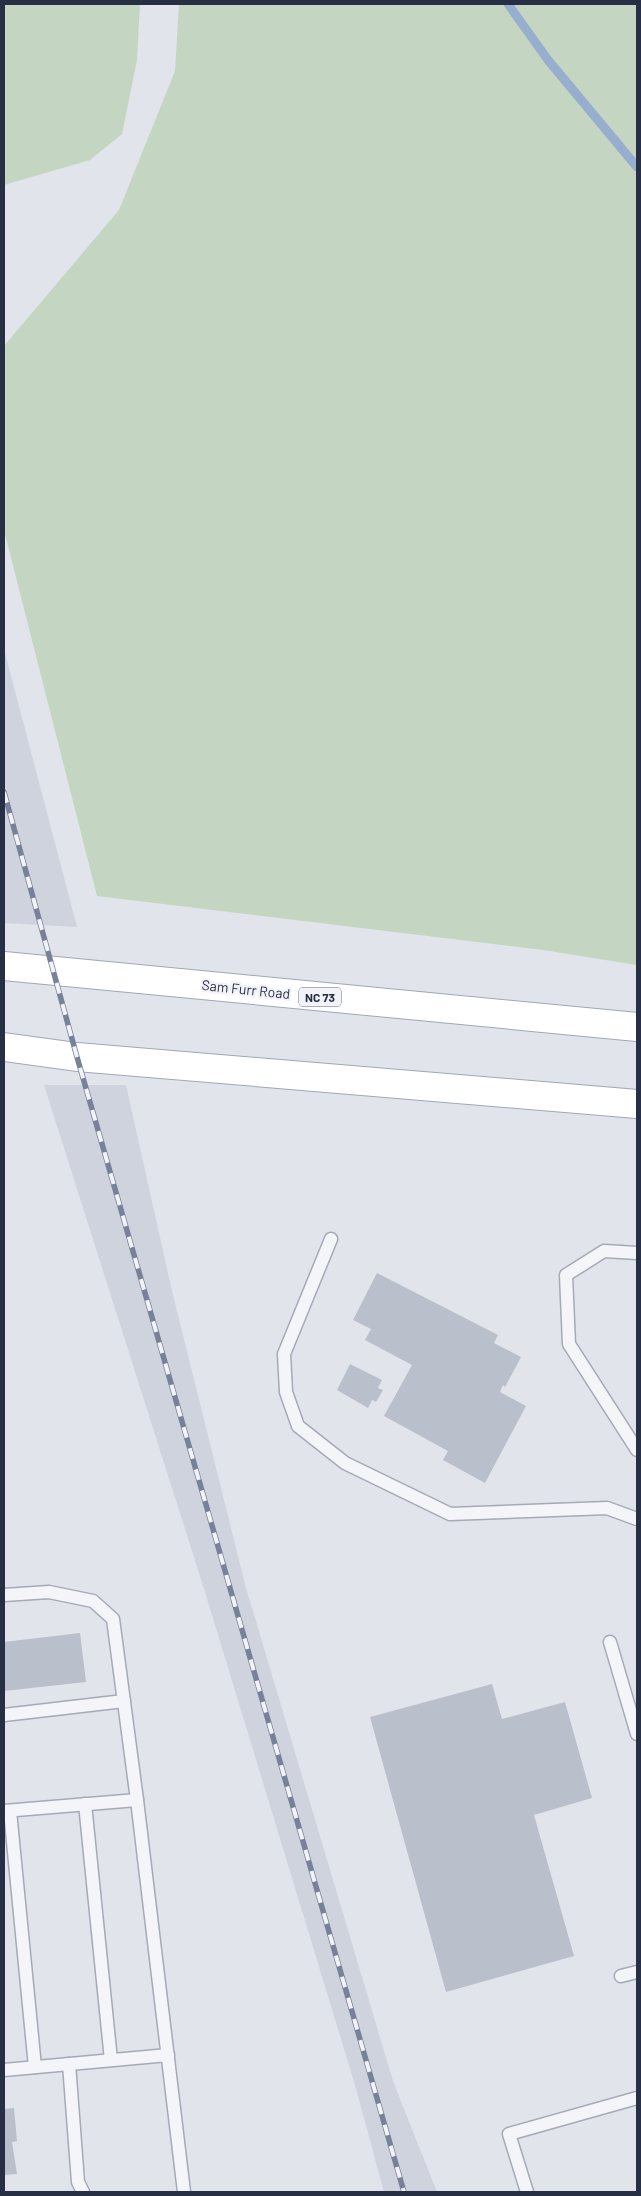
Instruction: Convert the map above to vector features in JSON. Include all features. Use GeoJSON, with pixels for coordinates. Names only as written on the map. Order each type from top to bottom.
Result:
{"type":"FeatureCollection","features":[{"type":"Feature","properties":{"kind":"main road","name":"Sam Furr Road"},"geometry":{"type":"LineString","coordinates":[[4,966],[637,1027]]}},
{"type":"Feature","properties":{"kind":"main road"},"geometry":{"type":"LineString","coordinates":[[4,1047],[77,1057],[637,1104]]}},
{"type":"Feature","properties":{"kind":"lane"},"geometry":{"type":"LineString","coordinates":[[331,1239],[284,1354],[286,1392],[298,1426],[345,1463],[450,1514],[606,1508],[637,1519]]}},
{"type":"Feature","properties":{"kind":"lane"},"geometry":{"type":"LineString","coordinates":[[637,1253],[604,1251],[566,1276],[569,1344],[637,1450]]}},
{"type":"Feature","properties":{"kind":"lane"},"geometry":{"type":"LineString","coordinates":[[4,1595],[49,1592],[93,1601],[113,1619],[137,1800],[184,2192]]}},
{"type":"Feature","properties":{"kind":"lane"},"geometry":{"type":"LineString","coordinates":[[610,1642],[637,1734]]}},
{"type":"Feature","properties":{"kind":"lane"},"geometry":{"type":"LineString","coordinates":[[4,1716],[124,1701]]}},
{"type":"Feature","properties":{"kind":"lane"},"geometry":{"type":"LineString","coordinates":[[35,2068],[7,1811],[137,1800]]}},
{"type":"Feature","properties":{"kind":"lane"},"geometry":{"type":"LineString","coordinates":[[85,1804],[111,2060]]}},
{"type":"Feature","properties":{"kind":"lane"},"geometry":{"type":"LineString","coordinates":[[621,1976],[637,1972]]}},
{"type":"Feature","properties":{"kind":"lane"},"geometry":{"type":"LineString","coordinates":[[4,2070],[168,2055]]}},
{"type":"Feature","properties":{"kind":"lane"},"geometry":{"type":"LineString","coordinates":[[69,2064],[78,2182],[82,2192]]}},
{"type":"Feature","properties":{"kind":"lane"},"geometry":{"type":"LineString","coordinates":[[527,2192],[510,2134],[637,2098]]}},
{"type":"Feature","properties":{"kind":"shaded area"},"geometry":{"type":"Polygon","coordinates":[[[4,649],[77,927],[4,923],[4,649]]]}},
{"type":"Feature","properties":{"kind":"shaded area"},"geometry":{"type":"Polygon","coordinates":[[[44,1085],[126,1085],[171,1287],[246,1588],[393,2081],[437,2192],[384,2192],[355,2085],[205,1592],[44,1085]]]}},
{"type":"Feature","properties":{"kind":"green space"},"geometry":{"type":"Polygon","coordinates":[[[4,4],[140,4],[137,60],[122,134],[90,160],[4,185],[4,4]]]}},
{"type":"Feature","properties":{"kind":"green space"},"geometry":{"type":"Polygon","coordinates":[[[179,4],[637,4],[637,965],[543,950],[97,896],[4,530],[4,346],[119,210],[175,71],[179,4]]]}},
{"type":"Feature","properties":{"kind":"building"},"geometry":{"type":"Polygon","coordinates":[[[377,1273],[498,1335],[494,1343],[521,1357],[505,1387],[503,1385],[500,1392],[526,1406],[485,1483],[443,1460],[448,1451],[384,1416],[412,1365],[365,1340],[371,1329],[353,1320],[377,1273]]]}},
{"type":"Feature","properties":{"kind":"building"},"geometry":{"type":"Polygon","coordinates":[[[350,1364],[382,1380],[378,1388],[383,1390],[376,1402],[372,1400],[368,1408],[337,1390],[350,1364]]]}},
{"type":"Feature","properties":{"kind":"building"},"geometry":{"type":"Polygon","coordinates":[[[80,1633],[86,1682],[4,1691],[4,1642],[80,1633]]]}},
{"type":"Feature","properties":{"kind":"building"},"geometry":{"type":"Polygon","coordinates":[[[492,1684],[502,1719],[565,1702],[592,1798],[534,1815],[574,1956],[446,1992],[370,1717],[492,1684]]]}},
{"type":"Feature","properties":{"kind":"building"},"geometry":{"type":"Polygon","coordinates":[[[14,2108],[17,2141],[12,2142],[17,2174],[4,2175],[4,2109],[14,2108]]]}},
{"type":"Feature","properties":{"kind":"waterway"},"geometry":{"type":"LineString","coordinates":[[508,4],[548,60],[637,167]]}},
{"type":"Feature","properties":{"kind":"railway"},"geometry":{"type":"LineString","coordinates":[[4,792],[77,1057],[404,2192]]}}]}
